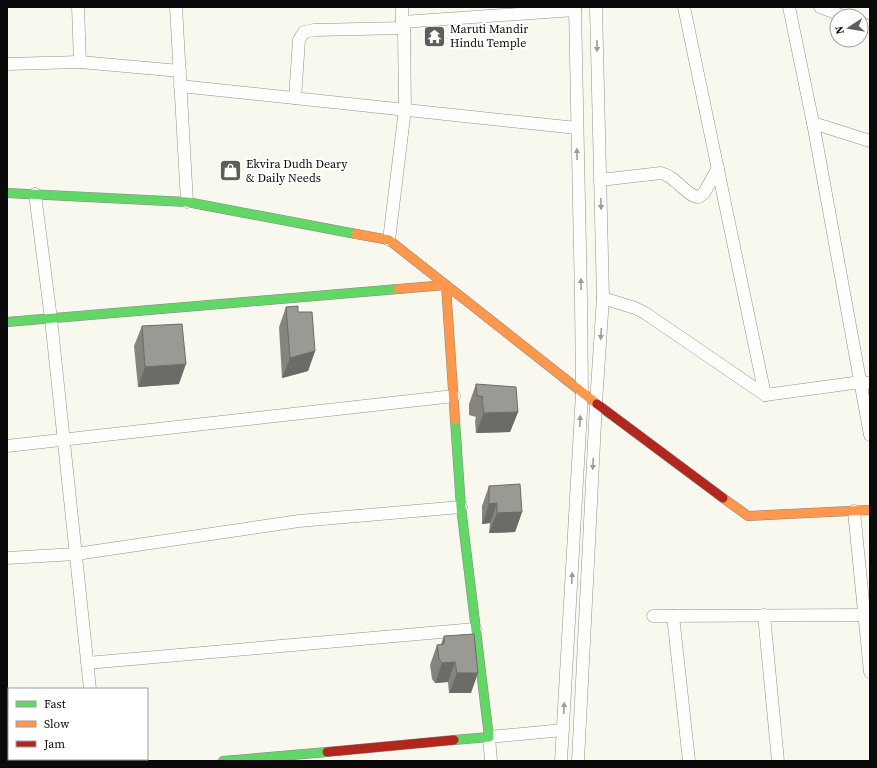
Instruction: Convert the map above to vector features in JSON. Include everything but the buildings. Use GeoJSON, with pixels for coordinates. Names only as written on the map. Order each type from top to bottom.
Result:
{"type":"FeatureCollection","features":[{"type":"Feature","properties":{"kind":"street"},"geometry":{"type":"LineString","coordinates":[[78,7],[80,62]]}},
{"type":"Feature","properties":{"kind":"street"},"geometry":{"type":"LineString","coordinates":[[176,7],[188,202]]}},
{"type":"Feature","properties":{"kind":"street"},"geometry":{"type":"LineString","coordinates":[[389,240],[405,109],[402,7]]}},
{"type":"Feature","properties":{"kind":"street"},"geometry":{"type":"LineString","coordinates":[[578,761],[596,403],[603,298],[596,7]]}},
{"type":"Feature","properties":{"kind":"street"},"geometry":{"type":"LineString","coordinates":[[684,7],[765,395]]}},
{"type":"Feature","properties":{"kind":"street"},"geometry":{"type":"LineString","coordinates":[[789,7],[866,382],[870,434]]}},
{"type":"Feature","properties":{"kind":"street"},"geometry":{"type":"LineString","coordinates":[[294,98],[299,40],[304,32],[314,30],[403,25],[575,9],[582,393],[561,761]]}},
{"type":"Feature","properties":{"kind":"street"},"geometry":{"type":"LineString","coordinates":[[7,64],[80,62],[180,71]]}},
{"type":"Feature","properties":{"kind":"street"},"geometry":{"type":"LineString","coordinates":[[180,86],[577,128]]}},
{"type":"Feature","properties":{"kind":"street"},"geometry":{"type":"LineString","coordinates":[[813,123],[870,142]]}},
{"type":"Feature","properties":{"kind":"street"},"geometry":{"type":"LineString","coordinates":[[600,180],[661,173],[675,179],[690,194],[699,197],[704,193],[718,168]]}},
{"type":"Feature","properties":{"kind":"street"},"geometry":{"type":"LineString","coordinates":[[7,193],[188,202],[389,240],[582,393],[748,516],[870,510]]}},
{"type":"Feature","properties":{"kind":"street"},"geometry":{"type":"LineString","coordinates":[[35,194],[51,319],[90,688]]}},
{"type":"Feature","properties":{"kind":"street"},"geometry":{"type":"LineString","coordinates":[[7,322],[446,285]]}},
{"type":"Feature","properties":{"kind":"street"},"geometry":{"type":"LineString","coordinates":[[446,285],[461,507],[491,761]]}},
{"type":"Feature","properties":{"kind":"street"},"geometry":{"type":"LineString","coordinates":[[603,298],[635,308],[645,313],[765,395],[866,382]]}},
{"type":"Feature","properties":{"kind":"street"},"geometry":{"type":"LineString","coordinates":[[7,446],[454,396]]}},
{"type":"Feature","properties":{"kind":"street"},"geometry":{"type":"LineString","coordinates":[[7,558],[76,554],[299,521],[461,507]]}},
{"type":"Feature","properties":{"kind":"street"},"geometry":{"type":"LineString","coordinates":[[854,511],[870,672]]}},
{"type":"Feature","properties":{"kind":"street"},"geometry":{"type":"LineString","coordinates":[[764,615],[778,761]]}},
{"type":"Feature","properties":{"kind":"street"},"geometry":{"type":"LineString","coordinates":[[653,616],[864,615]]}},
{"type":"Feature","properties":{"kind":"street"},"geometry":{"type":"LineString","coordinates":[[673,616],[689,761]]}},
{"type":"Feature","properties":{"kind":"street"},"geometry":{"type":"LineString","coordinates":[[87,663],[475,629]]}},
{"type":"Feature","properties":{"kind":"street"},"geometry":{"type":"LineString","coordinates":[[223,761],[563,730]]}},
{"type":"Feature","properties":{"kind":"traffic: fast"},"geometry":{"type":"LineString","coordinates":[[7,193],[187,202],[356,234]]}},
{"type":"Feature","properties":{"kind":"traffic: fast"},"geometry":{"type":"LineString","coordinates":[[7,322],[398,289]]}},
{"type":"Feature","properties":{"kind":"traffic: fast"},"geometry":{"type":"LineString","coordinates":[[454,740],[489,737],[461,507],[455,420]]}},
{"type":"Feature","properties":{"kind":"traffic: fast"},"geometry":{"type":"LineString","coordinates":[[223,761],[327,752]]}},
{"type":"Feature","properties":{"kind":"traffic: slow"},"geometry":{"type":"LineString","coordinates":[[356,234],[389,240],[597,404]]}},
{"type":"Feature","properties":{"kind":"traffic: slow"},"geometry":{"type":"LineString","coordinates":[[398,289],[446,285],[455,420]]}},
{"type":"Feature","properties":{"kind":"traffic: slow"},"geometry":{"type":"LineString","coordinates":[[723,498],[748,516],[870,510]]}},
{"type":"Feature","properties":{"kind":"traffic: jam"},"geometry":{"type":"LineString","coordinates":[[597,404],[723,498]]}},
{"type":"Feature","properties":{"kind":"traffic: jam"},"geometry":{"type":"LineString","coordinates":[[327,752],[454,740]]}},
{"type":"Feature","properties":{"kind":"place","name":"Maruti Mandir Hindu Temple"},"geometry":{"type":"Point","coordinates":[434,36]}},
{"type":"Feature","properties":{"kind":"place","name":"Ekvira Dudh Deary & Daily Needs"},"geometry":{"type":"Point","coordinates":[231,171]}}]}
